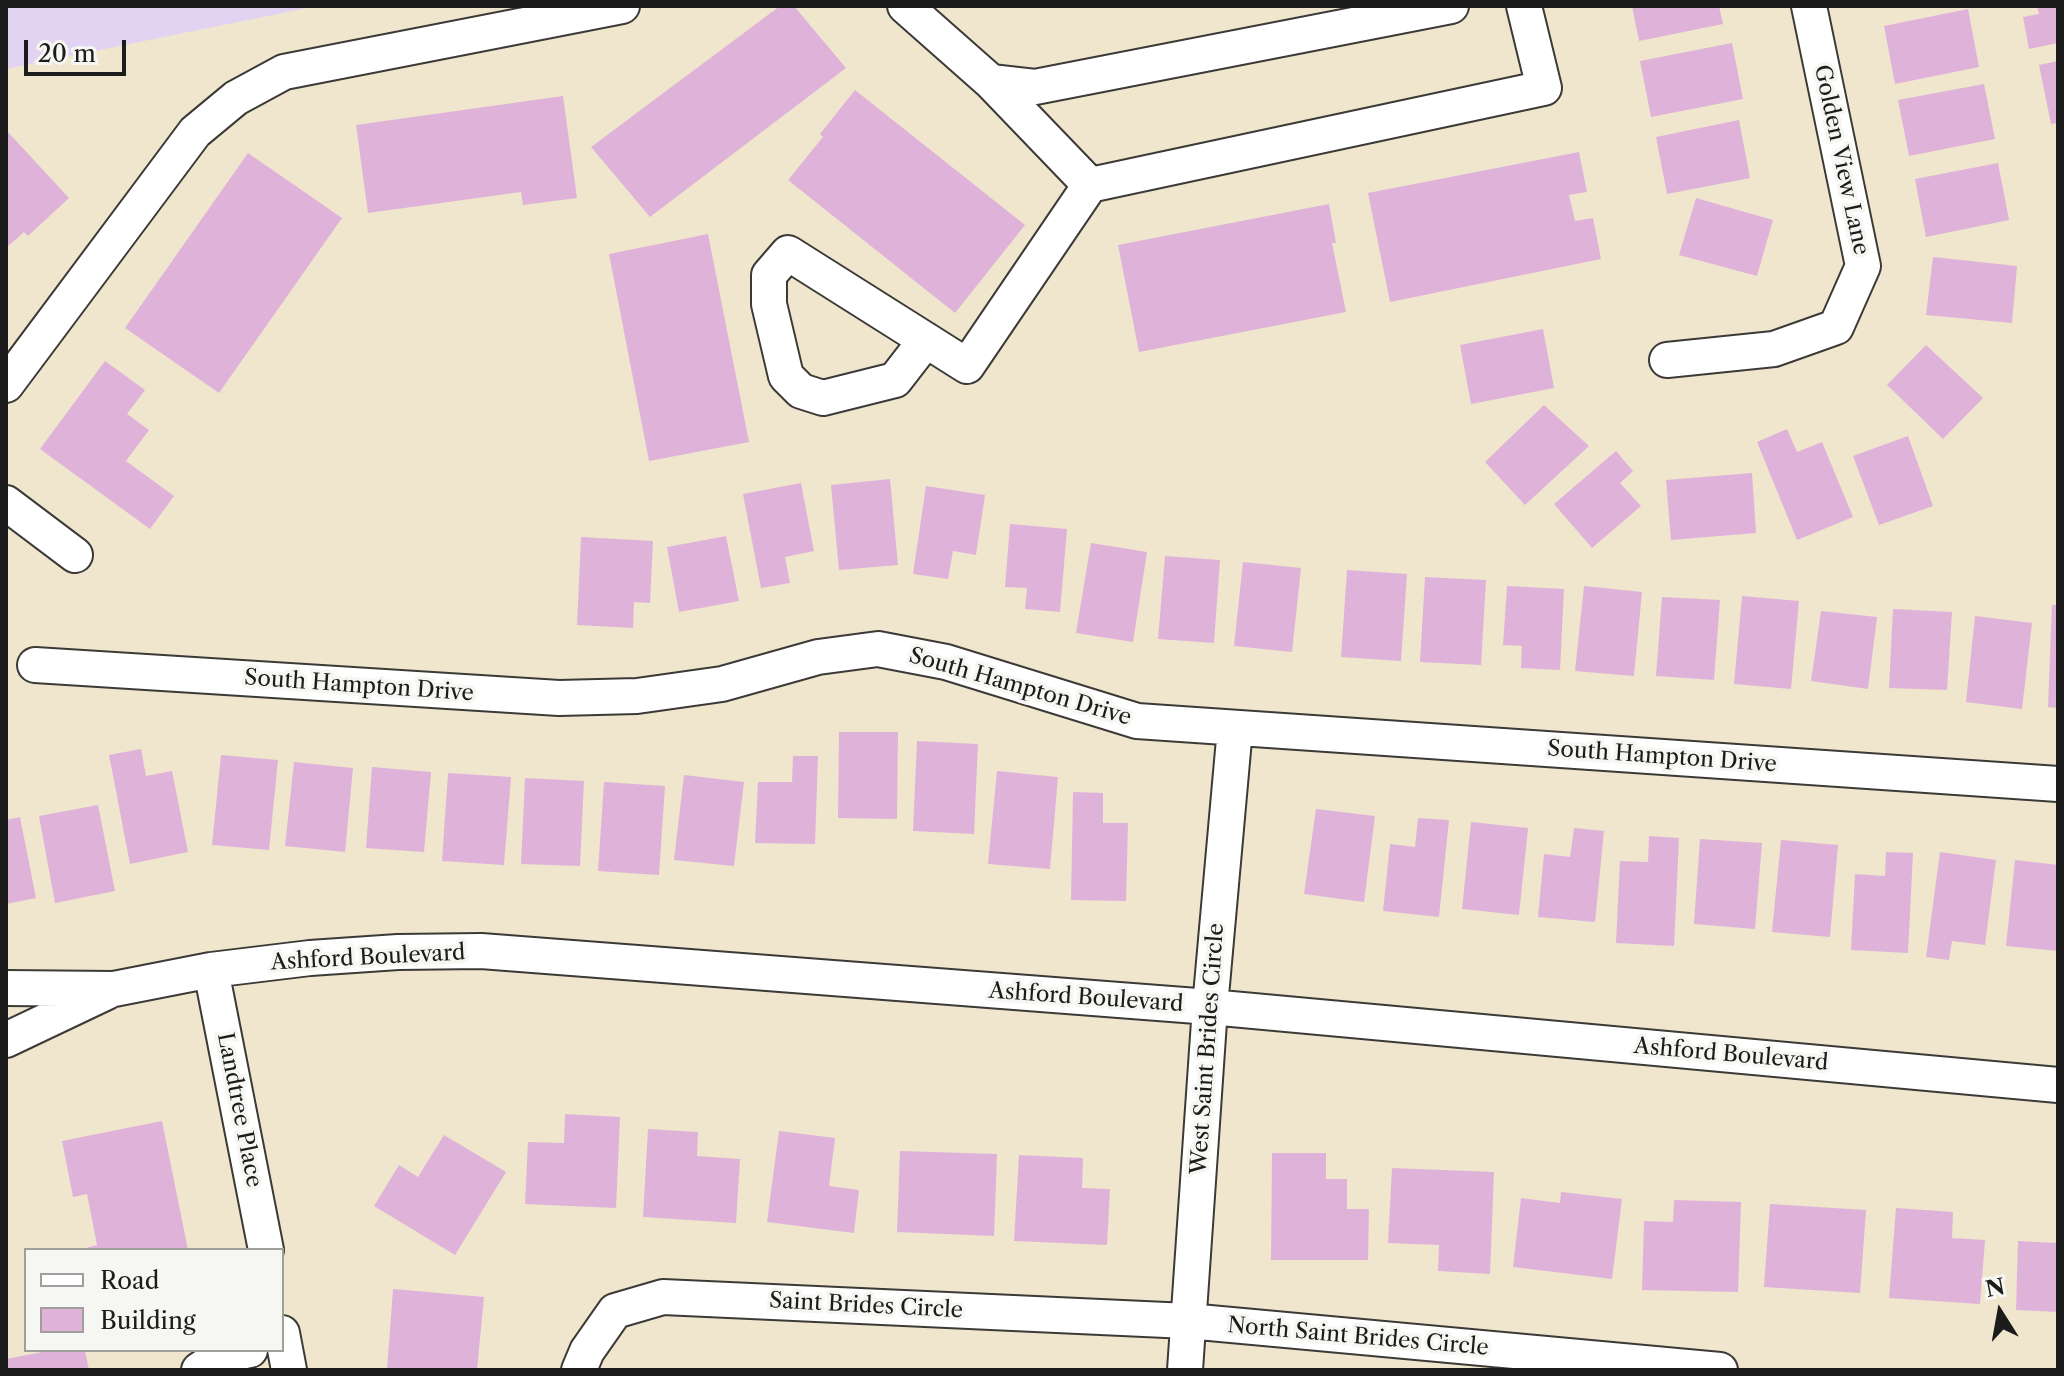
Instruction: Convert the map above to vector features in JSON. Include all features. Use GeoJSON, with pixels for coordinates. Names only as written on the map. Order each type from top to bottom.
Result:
{"type":"FeatureCollection","features":[{"type":"Feature","properties":{"kind":"street"},"geometry":{"type":"LineString","coordinates":[[6,385],[195,132],[236,98],[284,72],[622,6]]}},
{"type":"Feature","properties":{"kind":"street"},"geometry":{"type":"LineString","coordinates":[[905,6],[991,82],[1090,185]]}},
{"type":"Feature","properties":{"kind":"street"},"geometry":{"type":"LineString","coordinates":[[991,82],[1035,87],[1451,6]]}},
{"type":"Feature","properties":{"kind":"street"},"geometry":{"type":"LineString","coordinates":[[926,340],[895,380],[823,398],[801,391],[786,376],[769,304],[769,275],[788,253],[926,340],[967,366],[1090,185],[1544,88],[1524,6]]}},
{"type":"Feature","properties":{"kind":"street","name":"Golden View Lane"},"geometry":{"type":"LineString","coordinates":[[1667,360],[1774,349],[1836,327],[1863,266],[1809,6]]}},
{"type":"Feature","properties":{"kind":"street"},"geometry":{"type":"LineString","coordinates":[[6,503],[75,555]]}},
{"type":"Feature","properties":{"kind":"street","name":"South Hampton Drive"},"geometry":{"type":"LineString","coordinates":[[35,665],[559,698],[637,696],[722,684],[818,657],[878,649],[946,662],[1137,721],[2058,784]]}},
{"type":"Feature","properties":{"kind":"street","name":"West Saint Brides Circle"},"geometry":{"type":"LineString","coordinates":[[1185,1370],[1210,1007],[1235,728]]}},
{"type":"Feature","properties":{"kind":"street","name":"Ashford Boulevard"},"geometry":{"type":"LineString","coordinates":[[6,988],[114,989],[211,970],[310,958],[481,951],[1210,1007],[2058,1085]]}},
{"type":"Feature","properties":{"kind":"street","name":"Landtree Place"},"geometry":{"type":"LineString","coordinates":[[211,970],[266,1248]]}},
{"type":"Feature","properties":{"kind":"street","name":"Ashford Boulevard"},"geometry":{"type":"LineString","coordinates":[[6,1040],[114,989]]}},
{"type":"Feature","properties":{"kind":"street","name":"Saint Brides Circle"},"geometry":{"type":"LineString","coordinates":[[579,1370],[587,1351],[615,1311],[663,1297],[1188,1321]]}},
{"type":"Feature","properties":{"kind":"street","name":"North Saint Brides Circle"},"geometry":{"type":"LineString","coordinates":[[1188,1321],[1650,1367],[1720,1370]]}},
{"type":"Feature","properties":{"kind":"street"},"geometry":{"type":"LineString","coordinates":[[199,1370],[219,1357],[241,1352]]}},
{"type":"Feature","properties":{"kind":"shaded area"},"geometry":{"type":"Polygon","coordinates":[[[6,6],[317,6],[6,69],[6,6]]]}},
{"type":"Feature","properties":{"kind":"building"},"geometry":{"type":"Polygon","coordinates":[[[780,6],[794,6],[846,68],[650,217],[591,147],[780,6]]]}},
{"type":"Feature","properties":{"kind":"building"},"geometry":{"type":"Polygon","coordinates":[[[1632,6],[1719,6],[1723,24],[1639,41],[1632,6]]]}},
{"type":"Feature","properties":{"kind":"building"},"geometry":{"type":"Polygon","coordinates":[[[2037,6],[2058,6],[2058,43],[2029,49],[2023,17],[2039,14],[2037,6]]]}},
{"type":"Feature","properties":{"kind":"building"},"geometry":{"type":"Polygon","coordinates":[[[1968,9],[1979,67],[1895,84],[1884,26],[1968,9]]]}},
{"type":"Feature","properties":{"kind":"building"},"geometry":{"type":"Polygon","coordinates":[[[1732,43],[1743,99],[1651,117],[1640,61],[1732,43]]]}},
{"type":"Feature","properties":{"kind":"building"},"geometry":{"type":"Polygon","coordinates":[[[2058,61],[2058,123],[2051,124],[2039,65],[2058,61]]]}},
{"type":"Feature","properties":{"kind":"building"},"geometry":{"type":"Polygon","coordinates":[[[1984,84],[1995,139],[1909,156],[1898,100],[1984,84]]]}},
{"type":"Feature","properties":{"kind":"building"},"geometry":{"type":"Polygon","coordinates":[[[855,90],[1025,225],[955,313],[788,180],[855,90]]]}},
{"type":"Feature","properties":{"kind":"building"},"geometry":{"type":"Polygon","coordinates":[[[563,96],[577,198],[523,205],[521,192],[368,213],[356,125],[563,96]]]}},
{"type":"Feature","properties":{"kind":"building"},"geometry":{"type":"Polygon","coordinates":[[[1739,120],[1750,178],[1667,194],[1656,137],[1739,120]]]}},
{"type":"Feature","properties":{"kind":"building"},"geometry":{"type":"Polygon","coordinates":[[[6,130],[69,198],[28,236],[24,232],[6,248],[6,130]]]}},
{"type":"Feature","properties":{"kind":"building"},"geometry":{"type":"Polygon","coordinates":[[[1579,152],[1587,192],[1569,195],[1575,221],[1593,218],[1601,259],[1390,302],[1368,193],[1579,152]]]}},
{"type":"Feature","properties":{"kind":"building"},"geometry":{"type":"Polygon","coordinates":[[[248,153],[342,218],[219,393],[125,328],[248,153]]]}},
{"type":"Feature","properties":{"kind":"building"},"geometry":{"type":"Polygon","coordinates":[[[1998,163],[2009,220],[1926,237],[1915,179],[1998,163]]]}},
{"type":"Feature","properties":{"kind":"building"},"geometry":{"type":"Polygon","coordinates":[[[1696,198],[1773,220],[1757,276],[1679,255],[1696,198]]]}},
{"type":"Feature","properties":{"kind":"building"},"geometry":{"type":"Polygon","coordinates":[[[1329,204],[1336,243],[1332,243],[1346,312],[1139,352],[1118,245],[1329,204]]]}},
{"type":"Feature","properties":{"kind":"building"},"geometry":{"type":"Polygon","coordinates":[[[708,234],[749,442],[649,461],[609,254],[708,234]]]}},
{"type":"Feature","properties":{"kind":"building"},"geometry":{"type":"Polygon","coordinates":[[[1933,257],[2017,266],[2012,323],[1926,315],[1933,257]]]}},
{"type":"Feature","properties":{"kind":"building"},"geometry":{"type":"Polygon","coordinates":[[[1543,329],[1554,388],[1471,404],[1460,345],[1543,329]]]}},
{"type":"Feature","properties":{"kind":"building"},"geometry":{"type":"Polygon","coordinates":[[[1926,345],[1983,398],[1943,439],[1887,385],[1926,345]]]}},
{"type":"Feature","properties":{"kind":"building"},"geometry":{"type":"Polygon","coordinates":[[[105,361],[145,390],[127,414],[149,430],[126,461],[174,496],[150,529],[40,449],[105,361]]]}},
{"type":"Feature","properties":{"kind":"building"},"geometry":{"type":"Polygon","coordinates":[[[1544,405],[1589,446],[1525,505],[1485,462],[1544,405]]]}},
{"type":"Feature","properties":{"kind":"building"},"geometry":{"type":"Polygon","coordinates":[[[1787,429],[1797,452],[1822,442],[1853,517],[1797,540],[1757,442],[1787,429]]]}},
{"type":"Feature","properties":{"kind":"building"},"geometry":{"type":"Polygon","coordinates":[[[1908,436],[1933,506],[1879,525],[1853,456],[1908,436]]]}},
{"type":"Feature","properties":{"kind":"building"},"geometry":{"type":"Polygon","coordinates":[[[1616,451],[1633,471],[1620,483],[1641,506],[1592,548],[1554,504],[1616,451]]]}},
{"type":"Feature","properties":{"kind":"building"},"geometry":{"type":"Polygon","coordinates":[[[1752,473],[1756,533],[1671,540],[1666,480],[1752,473]]]}},
{"type":"Feature","properties":{"kind":"building"},"geometry":{"type":"Polygon","coordinates":[[[890,479],[898,565],[839,570],[831,485],[890,479]]]}},
{"type":"Feature","properties":{"kind":"building"},"geometry":{"type":"Polygon","coordinates":[[[801,483],[814,551],[785,557],[790,583],[761,588],[743,494],[801,483]]]}},
{"type":"Feature","properties":{"kind":"building"},"geometry":{"type":"Polygon","coordinates":[[[926,486],[985,495],[976,555],[953,551],[948,579],[913,574],[926,486]]]}},
{"type":"Feature","properties":{"kind":"building"},"geometry":{"type":"Polygon","coordinates":[[[1010,524],[1067,529],[1060,612],[1025,609],[1027,588],[1005,587],[1010,524]]]}},
{"type":"Feature","properties":{"kind":"building"},"geometry":{"type":"Polygon","coordinates":[[[726,536],[739,601],[679,612],[667,547],[726,536]]]}},
{"type":"Feature","properties":{"kind":"building"},"geometry":{"type":"Polygon","coordinates":[[[581,537],[653,541],[650,603],[634,602],[633,628],[577,625],[581,537]]]}},
{"type":"Feature","properties":{"kind":"building"},"geometry":{"type":"Polygon","coordinates":[[[1091,543],[1147,552],[1133,642],[1076,633],[1091,543]]]}},
{"type":"Feature","properties":{"kind":"building"},"geometry":{"type":"Polygon","coordinates":[[[1165,556],[1220,560],[1214,643],[1158,639],[1165,556]]]}},
{"type":"Feature","properties":{"kind":"building"},"geometry":{"type":"Polygon","coordinates":[[[1243,562],[1301,568],[1292,652],[1234,646],[1243,562]]]}},
{"type":"Feature","properties":{"kind":"building"},"geometry":{"type":"Polygon","coordinates":[[[1347,570],[1407,574],[1401,661],[1341,657],[1347,570]]]}},
{"type":"Feature","properties":{"kind":"building"},"geometry":{"type":"Polygon","coordinates":[[[1425,577],[1486,580],[1481,665],[1420,662],[1425,577]]]}},
{"type":"Feature","properties":{"kind":"building"},"geometry":{"type":"Polygon","coordinates":[[[1507,586],[1564,589],[1560,670],[1521,668],[1522,646],[1503,645],[1507,586]]]}},
{"type":"Feature","properties":{"kind":"building"},"geometry":{"type":"Polygon","coordinates":[[[1584,586],[1642,592],[1634,676],[1575,671],[1584,586]]]}},
{"type":"Feature","properties":{"kind":"building"},"geometry":{"type":"Polygon","coordinates":[[[1742,596],[1799,601],[1791,689],[1734,684],[1742,596]]]}},
{"type":"Feature","properties":{"kind":"building"},"geometry":{"type":"Polygon","coordinates":[[[1662,597],[1720,600],[1714,680],[1656,676],[1662,597]]]}},
{"type":"Feature","properties":{"kind":"building"},"geometry":{"type":"Polygon","coordinates":[[[2052,605],[2058,605],[2058,708],[2048,707],[2052,605]]]}},
{"type":"Feature","properties":{"kind":"building"},"geometry":{"type":"Polygon","coordinates":[[[1893,609],[1952,612],[1947,690],[1889,688],[1893,609]]]}},
{"type":"Feature","properties":{"kind":"building"},"geometry":{"type":"Polygon","coordinates":[[[1821,611],[1877,617],[1868,689],[1811,681],[1821,611]]]}},
{"type":"Feature","properties":{"kind":"building"},"geometry":{"type":"Polygon","coordinates":[[[1975,616],[2032,623],[2022,709],[1966,702],[1975,616]]]}},
{"type":"Feature","properties":{"kind":"building"},"geometry":{"type":"Polygon","coordinates":[[[839,732],[898,732],[897,819],[838,818],[839,732]]]}},
{"type":"Feature","properties":{"kind":"building"},"geometry":{"type":"Polygon","coordinates":[[[917,741],[978,744],[974,834],[913,831],[917,741]]]}},
{"type":"Feature","properties":{"kind":"building"},"geometry":{"type":"Polygon","coordinates":[[[141,749],[146,776],[172,771],[188,852],[130,864],[109,755],[141,749]]]}},
{"type":"Feature","properties":{"kind":"building"},"geometry":{"type":"Polygon","coordinates":[[[221,755],[278,760],[269,850],[212,845],[221,755]]]}},
{"type":"Feature","properties":{"kind":"building"},"geometry":{"type":"Polygon","coordinates":[[[793,756],[818,756],[815,844],[755,843],[758,782],[792,782],[793,756]]]}},
{"type":"Feature","properties":{"kind":"building"},"geometry":{"type":"Polygon","coordinates":[[[294,762],[353,768],[345,852],[285,846],[294,762]]]}},
{"type":"Feature","properties":{"kind":"building"},"geometry":{"type":"Polygon","coordinates":[[[372,767],[431,772],[424,852],[366,848],[372,767]]]}},
{"type":"Feature","properties":{"kind":"building"},"geometry":{"type":"Polygon","coordinates":[[[997,771],[1058,777],[1050,869],[988,864],[997,771]]]}},
{"type":"Feature","properties":{"kind":"building"},"geometry":{"type":"Polygon","coordinates":[[[448,773],[511,777],[504,865],[442,861],[448,773]]]}},
{"type":"Feature","properties":{"kind":"building"},"geometry":{"type":"Polygon","coordinates":[[[684,775],[744,782],[734,866],[674,860],[684,775]]]}},
{"type":"Feature","properties":{"kind":"building"},"geometry":{"type":"Polygon","coordinates":[[[525,778],[584,781],[580,866],[521,864],[525,778]]]}},
{"type":"Feature","properties":{"kind":"building"},"geometry":{"type":"Polygon","coordinates":[[[604,782],[665,786],[659,875],[598,871],[604,782]]]}},
{"type":"Feature","properties":{"kind":"building"},"geometry":{"type":"Polygon","coordinates":[[[1073,792],[1103,793],[1103,823],[1128,823],[1126,901],[1071,900],[1073,792]]]}},
{"type":"Feature","properties":{"kind":"building"},"geometry":{"type":"Polygon","coordinates":[[[98,805],[115,891],[55,903],[39,816],[98,805]]]}},
{"type":"Feature","properties":{"kind":"building"},"geometry":{"type":"Polygon","coordinates":[[[1316,809],[1375,816],[1364,902],[1304,894],[1316,809]]]}},
{"type":"Feature","properties":{"kind":"building"},"geometry":{"type":"Polygon","coordinates":[[[20,817],[36,898],[6,904],[6,820],[20,817]]]}},
{"type":"Feature","properties":{"kind":"building"},"geometry":{"type":"Polygon","coordinates":[[[1418,818],[1449,820],[1439,917],[1383,911],[1390,844],[1415,847],[1418,818]]]}},
{"type":"Feature","properties":{"kind":"building"},"geometry":{"type":"Polygon","coordinates":[[[1471,822],[1528,828],[1519,915],[1462,909],[1471,822]]]}},
{"type":"Feature","properties":{"kind":"building"},"geometry":{"type":"Polygon","coordinates":[[[1574,828],[1604,831],[1595,922],[1538,917],[1544,854],[1570,857],[1574,828]]]}},
{"type":"Feature","properties":{"kind":"building"},"geometry":{"type":"Polygon","coordinates":[[[1649,836],[1679,838],[1674,946],[1616,943],[1620,861],[1648,862],[1649,836]]]}},
{"type":"Feature","properties":{"kind":"building"},"geometry":{"type":"Polygon","coordinates":[[[1700,839],[1762,843],[1755,929],[1694,924],[1700,839]]]}},
{"type":"Feature","properties":{"kind":"building"},"geometry":{"type":"Polygon","coordinates":[[[1781,840],[1838,845],[1830,937],[1772,932],[1781,840]]]}},
{"type":"Feature","properties":{"kind":"building"},"geometry":{"type":"Polygon","coordinates":[[[1886,852],[1913,853],[1908,953],[1851,950],[1855,874],[1885,876],[1886,852]]]}},
{"type":"Feature","properties":{"kind":"building"},"geometry":{"type":"Polygon","coordinates":[[[1940,852],[1996,860],[1985,945],[1952,941],[1949,960],[1926,957],[1940,852]]]}},
{"type":"Feature","properties":{"kind":"building"},"geometry":{"type":"Polygon","coordinates":[[[2015,860],[2058,865],[2058,951],[2006,946],[2015,860]]]}},
{"type":"Feature","properties":{"kind":"building"},"geometry":{"type":"Polygon","coordinates":[[[565,1114],[620,1117],[616,1208],[525,1204],[528,1142],[564,1143],[565,1114]]]}},
{"type":"Feature","properties":{"kind":"building"},"geometry":{"type":"Polygon","coordinates":[[[162,1121],[188,1248],[86,1248],[97,1245],[87,1194],[73,1197],[62,1141],[162,1121]]]}},
{"type":"Feature","properties":{"kind":"building"},"geometry":{"type":"Polygon","coordinates":[[[648,1129],[698,1132],[697,1156],[740,1159],[736,1223],[643,1217],[648,1129]]]}},
{"type":"Feature","properties":{"kind":"building"},"geometry":{"type":"Polygon","coordinates":[[[779,1131],[835,1138],[829,1186],[859,1190],[854,1233],[767,1222],[779,1131]]]}},
{"type":"Feature","properties":{"kind":"building"},"geometry":{"type":"Polygon","coordinates":[[[444,1135],[506,1172],[455,1255],[374,1206],[399,1165],[418,1177],[444,1135]]]}},
{"type":"Feature","properties":{"kind":"building"},"geometry":{"type":"Polygon","coordinates":[[[900,1151],[997,1154],[994,1236],[897,1232],[900,1151]]]}},
{"type":"Feature","properties":{"kind":"building"},"geometry":{"type":"Polygon","coordinates":[[[1272,1153],[1326,1153],[1326,1179],[1347,1179],[1347,1209],[1369,1209],[1368,1260],[1271,1260],[1272,1153]]]}},
{"type":"Feature","properties":{"kind":"building"},"geometry":{"type":"Polygon","coordinates":[[[1019,1155],[1083,1158],[1082,1188],[1110,1189],[1107,1245],[1014,1241],[1019,1155]]]}},
{"type":"Feature","properties":{"kind":"building"},"geometry":{"type":"Polygon","coordinates":[[[1392,1168],[1494,1172],[1490,1274],[1438,1271],[1439,1245],[1388,1243],[1392,1168]]]}},
{"type":"Feature","properties":{"kind":"building"},"geometry":{"type":"Polygon","coordinates":[[[1561,1192],[1622,1199],[1612,1279],[1513,1267],[1521,1198],[1560,1203],[1561,1192]]]}},
{"type":"Feature","properties":{"kind":"building"},"geometry":{"type":"Polygon","coordinates":[[[1674,1200],[1741,1202],[1738,1292],[1642,1290],[1644,1221],[1673,1222],[1674,1200]]]}},
{"type":"Feature","properties":{"kind":"building"},"geometry":{"type":"Polygon","coordinates":[[[1770,1204],[1866,1210],[1860,1293],[1764,1287],[1770,1204]]]}},
{"type":"Feature","properties":{"kind":"building"},"geometry":{"type":"Polygon","coordinates":[[[1896,1208],[1953,1212],[1952,1238],[1985,1240],[1980,1304],[1889,1298],[1896,1208]]]}},
{"type":"Feature","properties":{"kind":"building"},"geometry":{"type":"Polygon","coordinates":[[[2018,1241],[2058,1243],[2058,1312],[2016,1310],[2018,1241]]]}},
{"type":"Feature","properties":{"kind":"building"},"geometry":{"type":"Polygon","coordinates":[[[393,1289],[484,1297],[477,1370],[387,1370],[393,1289]]]}},
{"type":"Feature","properties":{"kind":"building"},"geometry":{"type":"Polygon","coordinates":[[[43,1352],[85,1352],[89,1370],[6,1370],[6,1359],[43,1352]]]}}]}
